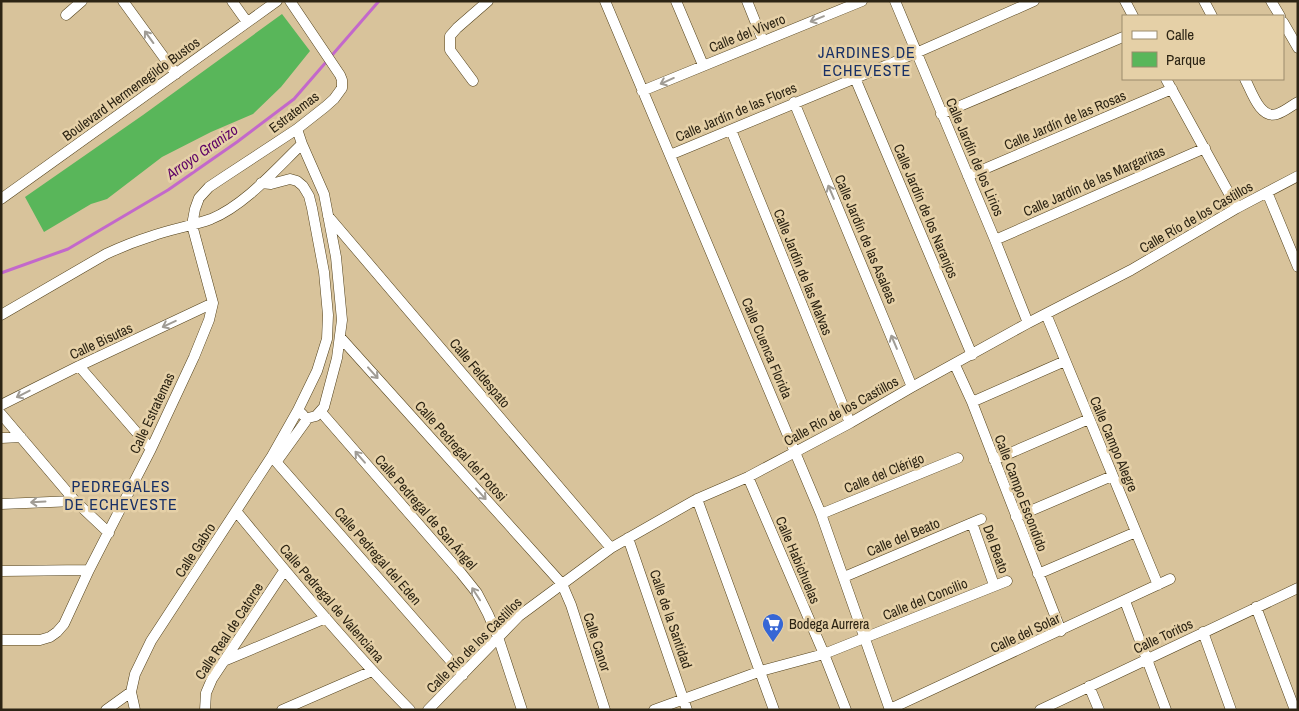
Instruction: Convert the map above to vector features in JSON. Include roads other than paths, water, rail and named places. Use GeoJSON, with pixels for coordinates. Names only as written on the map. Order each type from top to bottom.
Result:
{"type":"FeatureCollection","features":[{"type":"Feature","properties":{"kind":"street"},"geometry":{"type":"LineString","coordinates":[[66,15],[82,1]]}},
{"type":"Feature","properties":{"kind":"street"},"geometry":{"type":"LineString","coordinates":[[123,1],[176,74]]}},
{"type":"Feature","properties":{"kind":"street"},"geometry":{"type":"LineString","coordinates":[[232,1],[247,22]]}},
{"type":"Feature","properties":{"kind":"street","name":"Boulevard Hermenegildo Bustos"},"geometry":{"type":"LineString","coordinates":[[1,199],[277,1]]}},
{"type":"Feature","properties":{"kind":"street","name":"Estratemas"},"geometry":{"type":"LineString","coordinates":[[192,225],[199,198],[209,187],[298,128],[334,99],[342,88],[340,75],[290,1]]}},
{"type":"Feature","properties":{"kind":"street"},"geometry":{"type":"LineString","coordinates":[[473,81],[450,50],[450,36],[456,28],[488,1]]}},
{"type":"Feature","properties":{"kind":"street","name":"Calle Cuenca Florida"},"geometry":{"type":"LineString","coordinates":[[605,1],[821,514],[890,710]]}},
{"type":"Feature","properties":{"kind":"street"},"geometry":{"type":"LineString","coordinates":[[676,1],[703,65]]}},
{"type":"Feature","properties":{"kind":"street"},"geometry":{"type":"LineString","coordinates":[[748,1],[763,41]]}},
{"type":"Feature","properties":{"kind":"street","name":"Calle del Vivero"},"geometry":{"type":"LineString","coordinates":[[642,91],[862,1]]}},
{"type":"Feature","properties":{"kind":"street","name":"Calle Jardín de los Lirios"},"geometry":{"type":"LineString","coordinates":[[895,1],[1028,323]]}},
{"type":"Feature","properties":{"kind":"street","name":"Calle Jardín de las Flores"},"geometry":{"type":"LineString","coordinates":[[670,154],[916,53],[1034,1]]}},
{"type":"Feature","properties":{"kind":"street"},"geometry":{"type":"LineString","coordinates":[[1125,1],[1132,15]]}},
{"type":"Feature","properties":{"kind":"street"},"geometry":{"type":"LineString","coordinates":[[1204,1],[1211,15]]}},
{"type":"Feature","properties":{"kind":"street"},"geometry":{"type":"LineString","coordinates":[[1271,1],[1279,15]]}},
{"type":"Feature","properties":{"kind":"street"},"geometry":{"type":"LineString","coordinates":[[1284,24],[1298,48]]}},
{"type":"Feature","properties":{"kind":"street"},"geometry":{"type":"LineString","coordinates":[[941,114],[1122,37]]}},
{"type":"Feature","properties":{"kind":"street","name":"Calle Jardín de los Naranjos"},"geometry":{"type":"LineString","coordinates":[[855,78],[972,355]]}},
{"type":"Feature","properties":{"kind":"street"},"geometry":{"type":"LineString","coordinates":[[1167,80],[1237,208]]}},
{"type":"Feature","properties":{"kind":"street"},"geometry":{"type":"LineString","coordinates":[[1246,80],[1261,108],[1271,116],[1298,102]]}},
{"type":"Feature","properties":{"kind":"street","name":"Calle Jardín de las Rosas"},"geometry":{"type":"LineString","coordinates":[[968,176],[1172,89]]}},
{"type":"Feature","properties":{"kind":"street","name":"Calle Jardín de las Asaleas"},"geometry":{"type":"LineString","coordinates":[[794,102],[912,387]]}},
{"type":"Feature","properties":{"kind":"street"},"geometry":{"type":"LineString","coordinates":[[298,128],[302,144],[324,194],[336,257],[342,320],[330,388],[322,412],[308,418],[298,410]]}},
{"type":"Feature","properties":{"kind":"street","name":"Calle Jardín de las Malvas"},"geometry":{"type":"LineString","coordinates":[[730,130],[850,423]]}},
{"type":"Feature","properties":{"kind":"street"},"geometry":{"type":"LineString","coordinates":[[1,314],[106,254],[153,235],[212,218],[261,183],[302,144]]}},
{"type":"Feature","properties":{"kind":"street","name":"Calle Jardín de las Margaritas"},"geometry":{"type":"LineString","coordinates":[[995,240],[1204,148]]}},
{"type":"Feature","properties":{"kind":"street","name":"Calle Río de los Castillos"},"geometry":{"type":"LineString","coordinates":[[428,710],[519,616],[611,548],[697,499],[748,477],[850,423],[1028,323],[1131,270],[1237,208],[1298,176]]}},
{"type":"Feature","properties":{"kind":"street","name":"Calle Gabro"},"geometry":{"type":"LineString","coordinates":[[261,183],[271,184],[290,179],[297,181],[303,186],[309,196],[324,272],[328,315],[326,338],[317,371],[274,459]]}},
{"type":"Feature","properties":{"kind":"street"},"geometry":{"type":"LineString","coordinates":[[1267,192],[1298,267]]}},
{"type":"Feature","properties":{"kind":"street","name":"Calle Feldespato"},"geometry":{"type":"LineString","coordinates":[[328,216],[611,548]]}},
{"type":"Feature","properties":{"kind":"street"},"geometry":{"type":"LineString","coordinates":[[192,225],[213,303]]}},
{"type":"Feature","properties":{"kind":"street","name":"Calle Bisutas"},"geometry":{"type":"LineString","coordinates":[[1,405],[213,303]]}},
{"type":"Feature","properties":{"kind":"street","name":"Calle Estratemas"},"geometry":{"type":"LineString","coordinates":[[1,640],[40,640],[57,632],[64,624],[89,570],[151,449],[203,338],[213,303]]}},
{"type":"Feature","properties":{"kind":"street","name":"Calle Campo Alegre"},"geometry":{"type":"LineString","coordinates":[[1046,314],[1158,584]]}},
{"type":"Feature","properties":{"kind":"street","name":"Calle Pedregal del Potosi"},"geometry":{"type":"LineString","coordinates":[[340,337],[562,584]]}},
{"type":"Feature","properties":{"kind":"street"},"geometry":{"type":"LineString","coordinates":[[972,402],[1065,361]]}},
{"type":"Feature","properties":{"kind":"street","name":"Calle Campo Escondido"},"geometry":{"type":"LineString","coordinates":[[955,365],[972,402],[1062,631]]}},
{"type":"Feature","properties":{"kind":"street"},"geometry":{"type":"LineString","coordinates":[[80,366],[151,449]]}},
{"type":"Feature","properties":{"kind":"street","name":"Calle Pedregal de San Ángel"},"geometry":{"type":"LineString","coordinates":[[322,412],[477,593],[498,638],[522,710]]}},
{"type":"Feature","properties":{"kind":"street"},"geometry":{"type":"LineString","coordinates":[[1,414],[75,501],[109,533]]}},
{"type":"Feature","properties":{"kind":"street","name":"Calle Gabro"},"geometry":{"type":"LineString","coordinates":[[135,710],[131,692],[135,674],[151,641],[236,511],[274,459],[308,418]]}},
{"type":"Feature","properties":{"kind":"street"},"geometry":{"type":"LineString","coordinates":[[994,460],[1089,419]]}},
{"type":"Feature","properties":{"kind":"street"},"geometry":{"type":"LineString","coordinates":[[1,438],[21,437]]}},
{"type":"Feature","properties":{"kind":"street","name":"Calle del Clérigo"},"geometry":{"type":"LineString","coordinates":[[821,514],[958,458]]}},
{"type":"Feature","properties":{"kind":"street","name":"Calle Pedregal del Eden"},"geometry":{"type":"LineString","coordinates":[[274,459],[462,675]]}},
{"type":"Feature","properties":{"kind":"street"},"geometry":{"type":"LineString","coordinates":[[1016,517],[1112,476]]}},
{"type":"Feature","properties":{"kind":"street","name":"Calle Habichuelas"},"geometry":{"type":"LineString","coordinates":[[748,477],[846,710]]}},
{"type":"Feature","properties":{"kind":"street"},"geometry":{"type":"LineString","coordinates":[[697,499],[774,710]]}},
{"type":"Feature","properties":{"kind":"street"},"geometry":{"type":"LineString","coordinates":[[1,504],[75,501]]}},
{"type":"Feature","properties":{"kind":"street","name":"Calle Pedregal de Valenciana"},"geometry":{"type":"LineString","coordinates":[[236,511],[284,571],[372,671],[410,710]]}},
{"type":"Feature","properties":{"kind":"street","name":"Calle del Beato"},"geometry":{"type":"LineString","coordinates":[[844,577],[976,521]]}},
{"type":"Feature","properties":{"kind":"street","name":"Del Beato"},"geometry":{"type":"LineString","coordinates":[[976,521],[994,585]]}},
{"type":"Feature","properties":{"kind":"street"},"geometry":{"type":"LineString","coordinates":[[1038,574],[1136,532]]}},
{"type":"Feature","properties":{"kind":"street","name":"Calle de la Santidad"},"geometry":{"type":"LineString","coordinates":[[628,538],[685,705]]}},
{"type":"Feature","properties":{"kind":"street"},"geometry":{"type":"LineString","coordinates":[[1,571],[89,570]]}},
{"type":"Feature","properties":{"kind":"street","name":"Calle Real de Catorce"},"geometry":{"type":"LineString","coordinates":[[205,710],[206,692],[212,679],[284,571]]}},
{"type":"Feature","properties":{"kind":"street","name":"Calle del Solar"},"geometry":{"type":"LineString","coordinates":[[890,710],[1170,579]]}},
{"type":"Feature","properties":{"kind":"street","name":"Calle del Concilio"},"geometry":{"type":"LineString","coordinates":[[654,710],[685,705],[760,671],[824,654],[1007,581]]}},
{"type":"Feature","properties":{"kind":"street","name":"Calle Canor"},"geometry":{"type":"LineString","coordinates":[[562,584],[571,605],[605,710]]}},
{"type":"Feature","properties":{"kind":"street","name":"Calle Toritos"},"geometry":{"type":"LineString","coordinates":[[1040,710],[1298,588]]}},
{"type":"Feature","properties":{"kind":"street"},"geometry":{"type":"LineString","coordinates":[[1125,601],[1166,710]]}},
{"type":"Feature","properties":{"kind":"street"},"geometry":{"type":"LineString","coordinates":[[1256,607],[1295,710]]}},
{"type":"Feature","properties":{"kind":"street"},"geometry":{"type":"LineString","coordinates":[[224,661],[326,618]]}},
{"type":"Feature","properties":{"kind":"street"},"geometry":{"type":"LineString","coordinates":[[1203,632],[1231,710]]}},
{"type":"Feature","properties":{"kind":"street"},"geometry":{"type":"LineString","coordinates":[[282,710],[372,671]]}},
{"type":"Feature","properties":{"kind":"street"},"geometry":{"type":"LineString","coordinates":[[1089,686],[1098,710]]}},
{"type":"Feature","properties":{"kind":"street"},"geometry":{"type":"LineString","coordinates":[[106,710],[131,692]]}},
{"type":"Feature","properties":{"kind":"waterway","name":"Arroyo Granizo"},"geometry":{"type":"LineString","coordinates":[[1,273],[68,249],[168,190],[237,142],[294,99],[379,1]]}},
{"type":"Feature","properties":{"kind":"place","name":"Bodega Aurrera"},"geometry":{"type":"Point","coordinates":[773,643]}},
{"type":"Feature","properties":{"kind":"district","name":"JARDINES DE ECHEVESTE"},"geometry":{"type":"Point","coordinates":[867,61]}},
{"type":"Feature","properties":{"kind":"district","name":"PEDREGALES DE ECHEVESTE"},"geometry":{"type":"Point","coordinates":[121,495]}}]}
